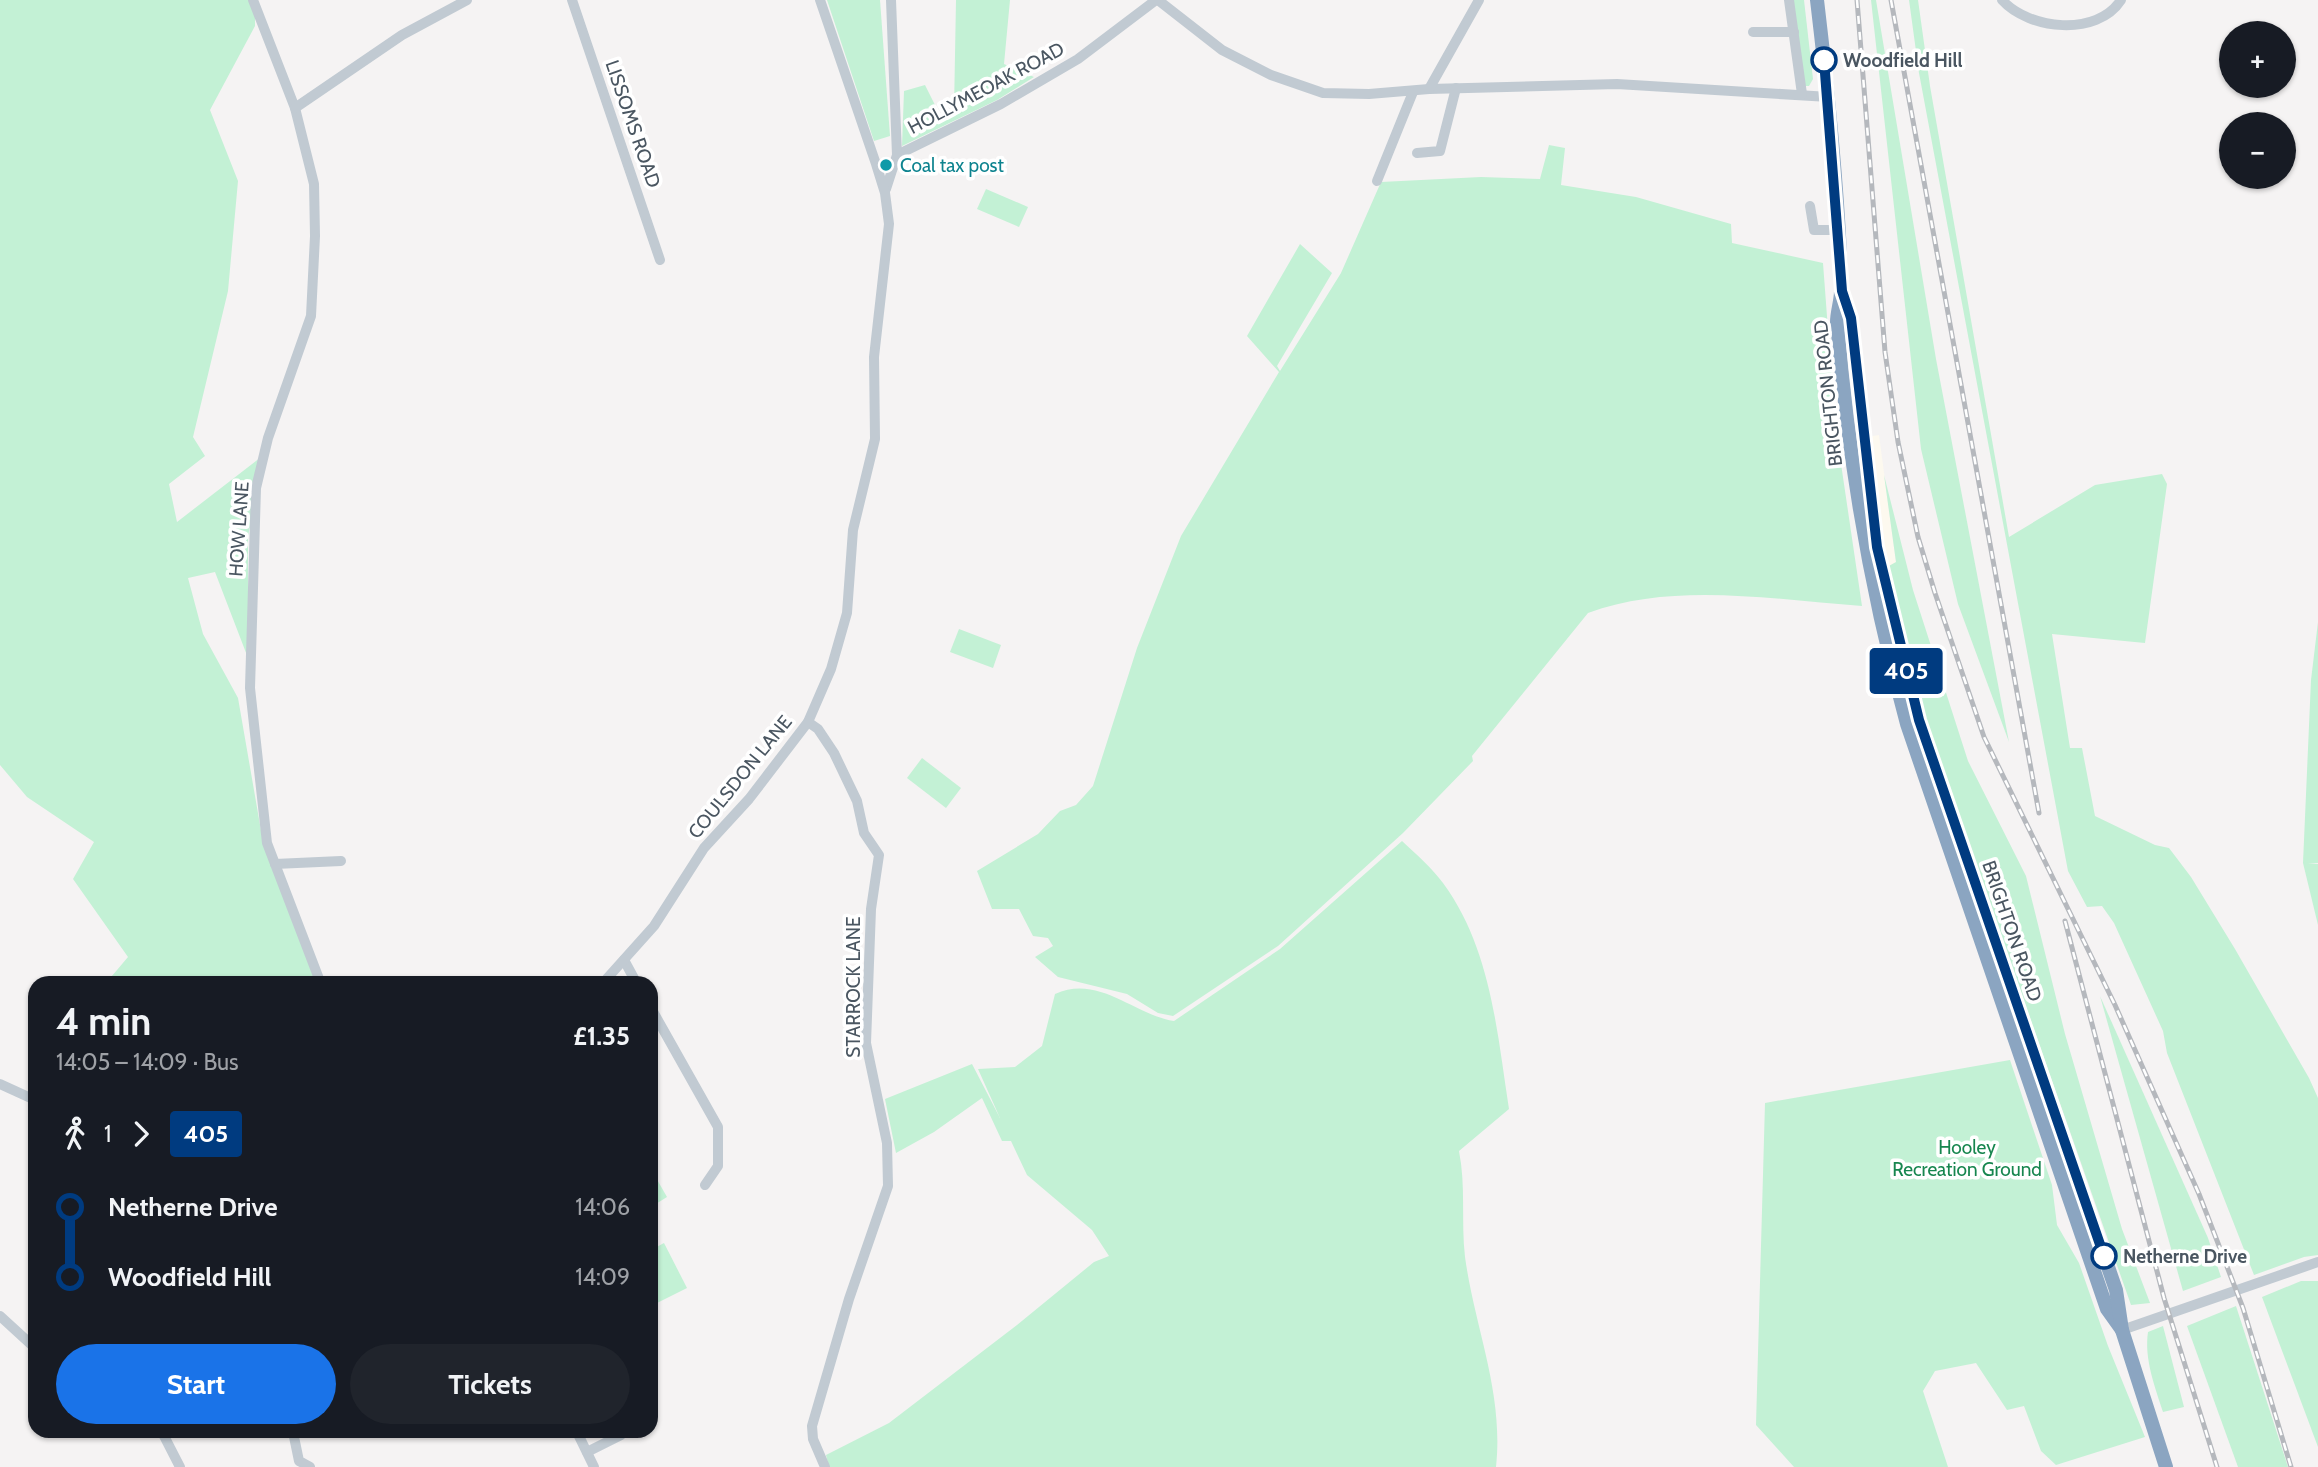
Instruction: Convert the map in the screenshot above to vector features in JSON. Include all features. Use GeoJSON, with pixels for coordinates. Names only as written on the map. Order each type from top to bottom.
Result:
{"type":"FeatureCollection","features":[{"type":"Feature","properties":{"kind":"highway","name":"BRIGHTON ROAD"},"geometry":{"type":"LineString","coordinates":[[1817,0],[1829,97],[1842,291],[1851,318],[1877,547],[1919,720],[2116,1290],[2122,1330],[2166,1467]]}},
{"type":"Feature","properties":{"kind":"street","name":"HOW LANE"},"geometry":{"type":"LineString","coordinates":[[253,0],[295,108],[314,184],[311,316],[268,438],[256,488],[250,688],[267,843],[318,976]]}},
{"type":"Feature","properties":{"kind":"street"},"geometry":{"type":"LineString","coordinates":[[295,108],[402,35],[467,0]]}},
{"type":"Feature","properties":{"kind":"street","name":"LISSOMS ROAD"},"geometry":{"type":"LineString","coordinates":[[572,0],[660,260]]}},
{"type":"Feature","properties":{"kind":"street","name":"COULSDON LANE"},"geometry":{"type":"LineString","coordinates":[[610,976],[660,918],[704,848],[749,799],[808,722],[844,628],[849,600],[853,530],[875,439],[874,357],[889,235],[885,194],[820,0]]}},
{"type":"Feature","properties":{"kind":"street","name":"COULSDON LANE"},"geometry":{"type":"LineString","coordinates":[[885,194],[897,155],[891,0]]}},
{"type":"Feature","properties":{"kind":"street"},"geometry":{"type":"LineString","coordinates":[[1157,0],[1222,50],[1271,75],[1323,93],[1617,84],[1829,97]]}},
{"type":"Feature","properties":{"kind":"street","name":"HOLLYMEOAK ROAD"},"geometry":{"type":"LineString","coordinates":[[897,155],[1001,104],[1078,59],[1157,0]]}},
{"type":"Feature","properties":{"kind":"street"},"geometry":{"type":"LineString","coordinates":[[1429,89],[1479,0]]}},
{"type":"Feature","properties":{"kind":"street"},"geometry":{"type":"LineString","coordinates":[[1789,0],[1802,94]]}},
{"type":"Feature","properties":{"kind":"street"},"geometry":{"type":"LineString","coordinates":[[2002,0],[2013,12],[2028,19],[2071,24],[2092,22],[2113,12],[2120,0]]}},
{"type":"Feature","properties":{"kind":"street"},"geometry":{"type":"LineString","coordinates":[[1753,32],[1794,32]]}},
{"type":"Feature","properties":{"kind":"street"},"geometry":{"type":"LineString","coordinates":[[1417,153],[1440,151],[1456,88]]}},
{"type":"Feature","properties":{"kind":"street"},"geometry":{"type":"LineString","coordinates":[[1377,181],[1413,92]]}},
{"type":"Feature","properties":{"kind":"street"},"geometry":{"type":"LineString","coordinates":[[1810,206],[1814,230],[1839,230]]}},
{"type":"Feature","properties":{"kind":"street","name":"STARROCK LANE"},"geometry":{"type":"LineString","coordinates":[[808,722],[818,729],[834,753],[857,801],[864,833],[879,855],[871,909],[866,1043],[887,1143],[888,1186],[849,1299],[812,1426],[813,1439],[825,1467]]}},
{"type":"Feature","properties":{"kind":"street"},"geometry":{"type":"LineString","coordinates":[[275,864],[341,861]]}},
{"type":"Feature","properties":{"kind":"street"},"geometry":{"type":"LineString","coordinates":[[624,960],[633,976]]}},
{"type":"Feature","properties":{"kind":"street"},"geometry":{"type":"LineString","coordinates":[[658,1020],[718,1127],[718,1166],[705,1185]]}},
{"type":"Feature","properties":{"kind":"street"},"geometry":{"type":"LineString","coordinates":[[0,1084],[28,1097]]}},
{"type":"Feature","properties":{"kind":"street"},"geometry":{"type":"LineString","coordinates":[[2122,1330],[2318,1262]]}},
{"type":"Feature","properties":{"kind":"street"},"geometry":{"type":"LineString","coordinates":[[0,1316],[28,1342]]}},
{"type":"Feature","properties":{"kind":"street"},"geometry":{"type":"LineString","coordinates":[[165,1438],[180,1467]]}},
{"type":"Feature","properties":{"kind":"street"},"geometry":{"type":"LineString","coordinates":[[294,1438],[299,1461],[310,1467]]}},
{"type":"Feature","properties":{"kind":"street"},"geometry":{"type":"LineString","coordinates":[[580,1438],[594,1467]]}},
{"type":"Feature","properties":{"kind":"street"},"geometry":{"type":"LineString","coordinates":[[587,1452],[615,1438]]}},
{"type":"Feature","properties":{"kind":"shaded area"},"geometry":{"type":"Polygon","coordinates":[[[1879,435],[1896,563],[1887,567],[1867,437],[1879,435]]]}},
{"type":"Feature","properties":{"kind":"green space"},"geometry":{"type":"Polygon","coordinates":[[[0,0],[251,0],[255,26],[210,110],[238,181],[228,291],[193,437],[205,456],[169,484],[177,522],[265,454],[248,536],[248,658],[215,572],[188,578],[203,634],[238,698],[263,842],[315,976],[112,976],[128,957],[73,879],[94,842],[27,797],[0,765],[0,0]]]}},
{"type":"Feature","properties":{"kind":"green space"},"geometry":{"type":"Polygon","coordinates":[[[827,0],[880,0],[890,136],[874,141],[827,0]]]}},
{"type":"Feature","properties":{"kind":"green space"},"geometry":{"type":"Polygon","coordinates":[[[956,0],[1010,0],[1004,64],[1034,77],[997,100],[902,146],[904,91],[925,85],[940,115],[954,110],[956,0]]]}},
{"type":"Feature","properties":{"kind":"green space"},"geometry":{"type":"Polygon","coordinates":[[[1793,0],[1804,0],[1813,79],[1809,86],[1804,86],[1793,0]]]}},
{"type":"Feature","properties":{"kind":"green space"},"geometry":{"type":"Polygon","coordinates":[[[1871,0],[1876,0],[1936,359],[2009,742],[1958,604],[1921,449],[1871,0]]]}},
{"type":"Feature","properties":{"kind":"green space"},"geometry":{"type":"Polygon","coordinates":[[[1909,0],[1918,0],[1930,86],[2009,537],[2095,485],[2162,474],[2167,484],[2145,643],[2052,634],[2070,748],[2082,748],[2095,816],[2155,845],[2169,848],[2191,877],[2235,949],[2318,1098],[2318,1255],[2304,1257],[2254,1275],[2167,1053],[2163,1031],[2114,923],[2102,906],[2087,907],[2068,871],[1919,73],[1909,0]]]}},
{"type":"Feature","properties":{"kind":"green space"},"geometry":{"type":"Polygon","coordinates":[[[1549,145],[1565,148],[1561,185],[1636,197],[1731,224],[1732,243],[1823,263],[1835,423],[1862,606],[1759,597],[1689,595],[1621,603],[1588,613],[1472,756],[1473,761],[1403,833],[1278,946],[1173,1016],[1158,1013],[1127,994],[1058,977],[1035,957],[1053,946],[1048,938],[1033,936],[1019,909],[992,909],[977,871],[1038,834],[1060,811],[1076,805],[1093,786],[1137,648],[1181,536],[1279,372],[1247,336],[1300,244],[1332,273],[1277,366],[1280,371],[1341,273],[1381,182],[1481,177],[1540,179],[1549,145]]]}},
{"type":"Feature","properties":{"kind":"green space"},"geometry":{"type":"Polygon","coordinates":[[[986,189],[1028,207],[1019,227],[977,209],[986,189]]]}},
{"type":"Feature","properties":{"kind":"green space"},"geometry":{"type":"Polygon","coordinates":[[[1884,475],[1913,590],[1968,761],[2026,876],[2065,1034],[2122,1229],[2150,1303],[2131,1305],[1925,720],[1887,567],[1896,562],[1884,475]]]}},
{"type":"Feature","properties":{"kind":"green space"},"geometry":{"type":"Polygon","coordinates":[[[2318,622],[2318,863],[2308,863],[2318,864],[2318,925],[2303,863],[2311,680],[2318,622]]]}},
{"type":"Feature","properties":{"kind":"green space"},"geometry":{"type":"Polygon","coordinates":[[[959,629],[1001,645],[993,668],[950,652],[959,629]]]}},
{"type":"Feature","properties":{"kind":"green space"},"geometry":{"type":"Polygon","coordinates":[[[922,758],[961,788],[946,808],[907,778],[922,758]]]}},
{"type":"Feature","properties":{"kind":"green space"},"geometry":{"type":"Polygon","coordinates":[[[1402,841],[1443,883],[1459,908],[1482,963],[1496,1021],[1509,1109],[1459,1151],[1465,1257],[1496,1413],[1496,1467],[829,1467],[826,1455],[889,1423],[1094,1262],[1109,1256],[1092,1230],[1027,1175],[1011,1141],[1002,1141],[982,1098],[934,1132],[896,1153],[885,1099],[972,1064],[1000,1118],[978,1069],[1015,1067],[1042,1046],[1055,994],[1071,989],[1101,992],[1174,1021],[1280,949],[1402,841]]]}},
{"type":"Feature","properties":{"kind":"green space"},"geometry":{"type":"Polygon","coordinates":[[[2100,996],[2208,1238],[2221,1277],[2183,1291],[2100,996]]]}},
{"type":"Feature","properties":{"kind":"green space","name":"Hooley Recreation Ground"},"geometry":{"type":"Polygon","coordinates":[[[2010,1060],[2052,1185],[2057,1225],[2079,1263],[2108,1346],[2145,1437],[2056,1465],[2041,1451],[2024,1406],[2007,1410],[1976,1363],[1935,1371],[1923,1391],[1948,1467],[1794,1467],[1756,1425],[1765,1103],[2010,1060]]]}},
{"type":"Feature","properties":{"kind":"green space"},"geometry":{"type":"Polygon","coordinates":[[[658,1181],[667,1197],[658,1203],[658,1181]]]}},
{"type":"Feature","properties":{"kind":"green space"},"geometry":{"type":"Polygon","coordinates":[[[664,1243],[687,1288],[658,1302],[658,1246],[664,1243]]]}},
{"type":"Feature","properties":{"kind":"green space"},"geometry":{"type":"Polygon","coordinates":[[[2301,1281],[2318,1281],[2318,1447],[2262,1297],[2301,1281]]]}},
{"type":"Feature","properties":{"kind":"green space"},"geometry":{"type":"Polygon","coordinates":[[[2236,1306],[2288,1467],[2238,1467],[2187,1326],[2236,1306]]]}},
{"type":"Feature","properties":{"kind":"green space"},"geometry":{"type":"Polygon","coordinates":[[[2163,1326],[2184,1407],[2163,1412],[2151,1373],[2147,1342],[2148,1332],[2163,1326]]]}},
{"type":"Feature","properties":{"kind":"railway"},"geometry":{"type":"LineString","coordinates":[[1857,0],[1885,352],[1898,442],[1918,537],[1984,737],[2115,1005],[2199,1194],[2243,1308],[2291,1467]]}},
{"type":"Feature","properties":{"kind":"railway"},"geometry":{"type":"LineString","coordinates":[[1891,0],[2039,813]]}},
{"type":"Feature","properties":{"kind":"railway"},"geometry":{"type":"LineString","coordinates":[[2065,921],[2164,1298],[2217,1467]]}},
{"type":"Feature","properties":{"kind":"bus line","name":"405"},"geometry":{"type":"LineString","coordinates":[[1824,60],[1829,97],[1842,291],[1851,318],[1877,547],[1894,623],[1919,720],[2104,1256]]}},
{"type":"Feature","properties":{"kind":"place","name":"Woodfield Hill"},"geometry":{"type":"Point","coordinates":[1824,60]}},
{"type":"Feature","properties":{"kind":"place","name":"Coal tax post"},"geometry":{"type":"Point","coordinates":[886,165]}},
{"type":"Feature","properties":{"kind":"place","name":"Netherne Drive"},"geometry":{"type":"Point","coordinates":[2104,1256]}}]}
